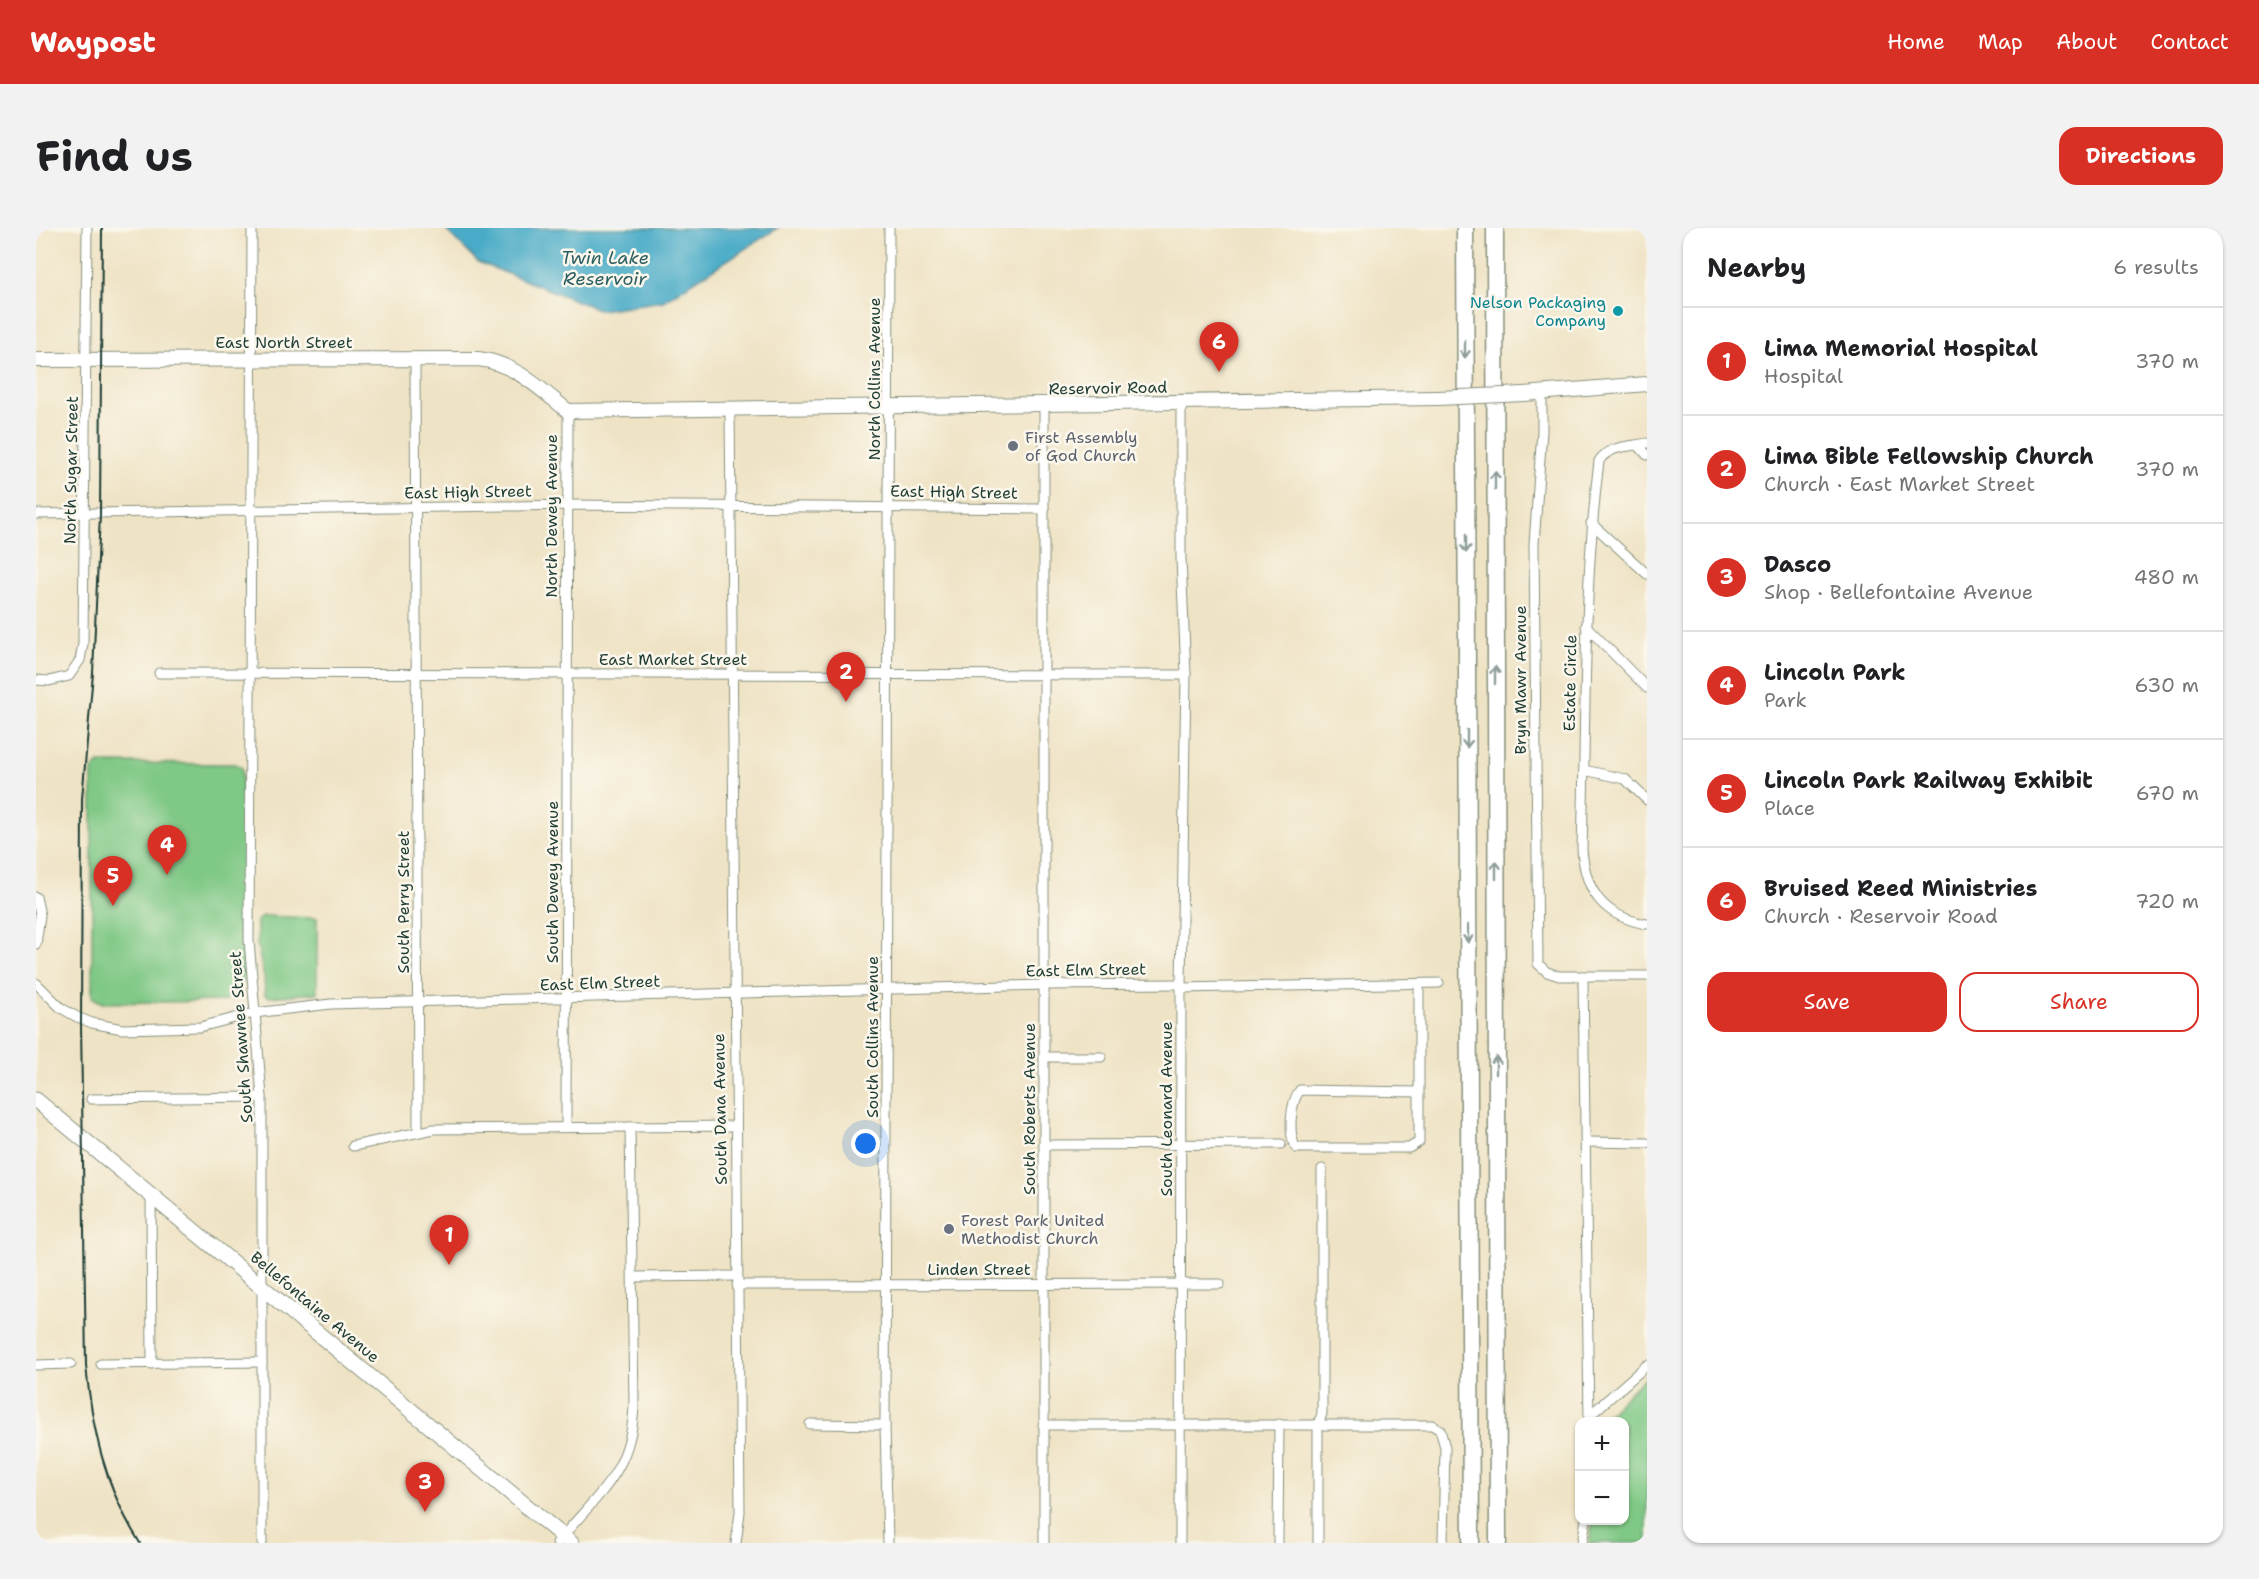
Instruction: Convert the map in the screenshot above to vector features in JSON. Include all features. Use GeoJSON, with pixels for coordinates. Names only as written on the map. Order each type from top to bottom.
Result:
{"type":"FeatureCollection","features":[{"type":"Feature","properties":{"kind":"highway"},"geometry":{"type":"LineString","coordinates":[[1465,228],[1471,1543]]}},
{"type":"Feature","properties":{"kind":"highway"},"geometry":{"type":"LineString","coordinates":[[1495,228],[1498,1543]]}},
{"type":"Feature","properties":{"kind":"highway"},"geometry":{"type":"LineString","coordinates":[[1496,1108],[1499,1113],[1509,1543]]}},
{"type":"Feature","properties":{"kind":"highway"},"geometry":{"type":"LineString","coordinates":[[1464,1543],[1464,1414],[1470,1376]]}},
{"type":"Feature","properties":{"kind":"main road","name":"Bellefontaine Avenue"},"geometry":{"type":"LineString","coordinates":[[36,1100],[564,1541]]}},
{"type":"Feature","properties":{"kind":"street","name":"North Sugar Street"},"geometry":{"type":"LineString","coordinates":[[36,680],[49,681],[69,676],[80,660],[83,644],[88,359],[87,228]]}},
{"type":"Feature","properties":{"kind":"street","name":"South Shawnee Street"},"geometry":{"type":"LineString","coordinates":[[252,228],[249,940],[262,1097],[262,1543]]}},
{"type":"Feature","properties":{"kind":"street","name":"North Collins Avenue"},"geometry":{"type":"LineString","coordinates":[[889,228],[889,675]]}},
{"type":"Feature","properties":{"kind":"street","name":"East North Street"},"geometry":{"type":"LineString","coordinates":[[36,360],[251,358],[490,361],[508,366],[526,378]]}},
{"type":"Feature","properties":{"kind":"street","name":"South Perry Street"},"geometry":{"type":"LineString","coordinates":[[415,360],[418,1130]]}},
{"type":"Feature","properties":{"kind":"street","name":"North Dewey Avenue"},"geometry":{"type":"LineString","coordinates":[[526,378],[568,411],[567,674]]}},
{"type":"Feature","properties":{"kind":"street","name":"Reservoir Road"},"geometry":{"type":"LineString","coordinates":[[568,411],[1438,399],[1647,384]]}},
{"type":"Feature","properties":{"kind":"street","name":"Bryn Mawr Avenue"},"geometry":{"type":"LineString","coordinates":[[1542,393],[1542,431],[1534,544],[1536,946],[1541,967],[1559,976],[1583,976]]}},
{"type":"Feature","properties":{"kind":"street","name":"South Leonard Avenue"},"geometry":{"type":"LineString","coordinates":[[1180,1543],[1181,986],[1186,675],[1181,558],[1181,404]]}},
{"type":"Feature","properties":{"kind":"street","name":"South Roberts Avenue"},"geometry":{"type":"LineString","coordinates":[[1044,406],[1044,1543]]}},
{"type":"Feature","properties":{"kind":"street","name":"South Dana Avenue"},"geometry":{"type":"LineString","coordinates":[[730,409],[740,1512],[736,1543]]}},
{"type":"Feature","properties":{"kind":"street"},"geometry":{"type":"LineString","coordinates":[[1642,444],[1647,455]]}},
{"type":"Feature","properties":{"kind":"street","name":"Estate Circle"},"geometry":{"type":"LineString","coordinates":[[1642,444],[1613,449],[1605,453],[1599,461],[1591,524],[1586,626],[1582,849],[1587,883],[1601,903],[1626,919],[1647,924]]}},
{"type":"Feature","properties":{"kind":"street","name":"East High Street"},"geometry":{"type":"LineString","coordinates":[[36,514],[86,515],[568,505],[1044,509]]}},
{"type":"Feature","properties":{"kind":"street"},"geometry":{"type":"LineString","coordinates":[[1591,524],[1647,574]]}},
{"type":"Feature","properties":{"kind":"street"},"geometry":{"type":"LineString","coordinates":[[1586,626],[1647,688]]}},
{"type":"Feature","properties":{"kind":"street","name":"East Market Street"},"geometry":{"type":"LineString","coordinates":[[159,673],[1186,675]]}},
{"type":"Feature","properties":{"kind":"street","name":"South Dewey Avenue"},"geometry":{"type":"LineString","coordinates":[[566,1126],[567,674]]}},
{"type":"Feature","properties":{"kind":"street","name":"South Collins Avenue"},"geometry":{"type":"LineString","coordinates":[[888,1543],[885,1425],[889,675]]}},
{"type":"Feature","properties":{"kind":"street"},"geometry":{"type":"LineString","coordinates":[[1584,770],[1625,779],[1647,800]]}},
{"type":"Feature","properties":{"kind":"street"},"geometry":{"type":"LineString","coordinates":[[36,897],[40,915],[36,944]]}},
{"type":"Feature","properties":{"kind":"street"},"geometry":{"type":"LineString","coordinates":[[1589,1417],[1583,976],[1647,976]]}},
{"type":"Feature","properties":{"kind":"street","name":"East Elm Street"},"geometry":{"type":"LineString","coordinates":[[36,983],[62,1008],[84,1020],[107,1027],[133,1029],[191,1028],[254,1013],[310,1005],[566,1000],[1044,985],[1439,983]]}},
{"type":"Feature","properties":{"kind":"street"},"geometry":{"type":"LineString","coordinates":[[1418,1092],[1300,1090],[1293,1104],[1292,1142],[1296,1148],[1414,1147],[1419,1142],[1419,984]]}},
{"type":"Feature","properties":{"kind":"street"},"geometry":{"type":"LineString","coordinates":[[1044,1057],[1101,1057]]}},
{"type":"Feature","properties":{"kind":"street"},"geometry":{"type":"LineString","coordinates":[[91,1100],[262,1097]]}},
{"type":"Feature","properties":{"kind":"street"},"geometry":{"type":"LineString","coordinates":[[353,1146],[418,1130],[566,1126],[735,1126]]}},
{"type":"Feature","properties":{"kind":"street"},"geometry":{"type":"LineString","coordinates":[[564,1541],[612,1479],[630,1442],[634,1404],[630,1127]]}},
{"type":"Feature","properties":{"kind":"street"},"geometry":{"type":"LineString","coordinates":[[1587,1142],[1647,1143]]}},
{"type":"Feature","properties":{"kind":"street"},"geometry":{"type":"LineString","coordinates":[[1044,1145],[1281,1144]]}},
{"type":"Feature","properties":{"kind":"street"},"geometry":{"type":"LineString","coordinates":[[1318,1543],[1318,1424],[1322,1414],[1322,1169]]}},
{"type":"Feature","properties":{"kind":"street"},"geometry":{"type":"LineString","coordinates":[[151,1195],[152,1364]]}},
{"type":"Feature","properties":{"kind":"street","name":"Linden Street"},"geometry":{"type":"LineString","coordinates":[[633,1277],[886,1284],[1220,1284]]}},
{"type":"Feature","properties":{"kind":"street"},"geometry":{"type":"LineString","coordinates":[[101,1364],[262,1362]]}},
{"type":"Feature","properties":{"kind":"street"},"geometry":{"type":"LineString","coordinates":[[36,1365],[71,1364]]}},
{"type":"Feature","properties":{"kind":"street"},"geometry":{"type":"LineString","coordinates":[[1591,1417],[1647,1365]]}},
{"type":"Feature","properties":{"kind":"street"},"geometry":{"type":"LineString","coordinates":[[810,1424],[885,1425]]}},
{"type":"Feature","properties":{"kind":"street"},"geometry":{"type":"LineString","coordinates":[[1278,1543],[1279,1424]]}},
{"type":"Feature","properties":{"kind":"street"},"geometry":{"type":"LineString","coordinates":[[1043,1425],[1422,1424],[1436,1426],[1444,1438],[1443,1543]]}},
{"type":"Feature","properties":{"kind":"street"},"geometry":{"type":"LineString","coordinates":[[1582,1543],[1585,1525]]}},
{"type":"Feature","properties":{"kind":"green space"},"geometry":{"type":"Polygon","coordinates":[[[99,763],[236,764],[242,768],[244,980],[225,1001],[102,1003],[92,997],[92,770],[99,763]]]}},
{"type":"Feature","properties":{"kind":"green space"},"geometry":{"type":"Polygon","coordinates":[[[262,916],[317,918],[317,993],[269,997],[265,995],[264,977],[257,944],[257,921],[262,916]]]}},
{"type":"Feature","properties":{"kind":"green space"},"geometry":{"type":"Polygon","coordinates":[[[1647,1375],[1647,1543],[1589,1543],[1592,1525],[1629,1525],[1629,1417],[1604,1417],[1647,1375]]]}},
{"type":"Feature","properties":{"kind":"water","name":"Twin Lake Reservoir"},"geometry":{"type":"Polygon","coordinates":[[[444,228],[778,228],[663,301],[600,310],[478,262],[444,228]]]}},
{"type":"Feature","properties":{"kind":"railway"},"geometry":{"type":"LineString","coordinates":[[102,228],[100,514],[93,673],[82,799],[81,1025],[86,1365],[92,1412],[102,1457],[118,1501],[140,1543]]}},
{"type":"Feature","properties":{"kind":"place","name":"Nelson Packaging Company"},"geometry":{"type":"Point","coordinates":[1618,311]}},
{"type":"Feature","properties":{"kind":"place","name":"Bruised Reed Ministries"},"geometry":{"type":"Point","coordinates":[1219,372]}},
{"type":"Feature","properties":{"kind":"place","name":"First Assembly of God Church"},"geometry":{"type":"Point","coordinates":[1013,446]}},
{"type":"Feature","properties":{"kind":"place","name":"Lima Bible Fellowship Church"},"geometry":{"type":"Point","coordinates":[846,702]}},
{"type":"Feature","properties":{"kind":"place","name":"Lincoln Park"},"geometry":{"type":"Point","coordinates":[167,875]}},
{"type":"Feature","properties":{"kind":"place","name":"Lincoln Park Railway Exhibit"},"geometry":{"type":"Point","coordinates":[113,906]}},
{"type":"Feature","properties":{"kind":"place","name":"Forest Park United Methodist Church"},"geometry":{"type":"Point","coordinates":[949,1229]}},
{"type":"Feature","properties":{"kind":"place","name":"Lima Memorial Hospital"},"geometry":{"type":"Point","coordinates":[449,1265]}},
{"type":"Feature","properties":{"kind":"place","name":"Dasco"},"geometry":{"type":"Point","coordinates":[425,1512]}}]}
